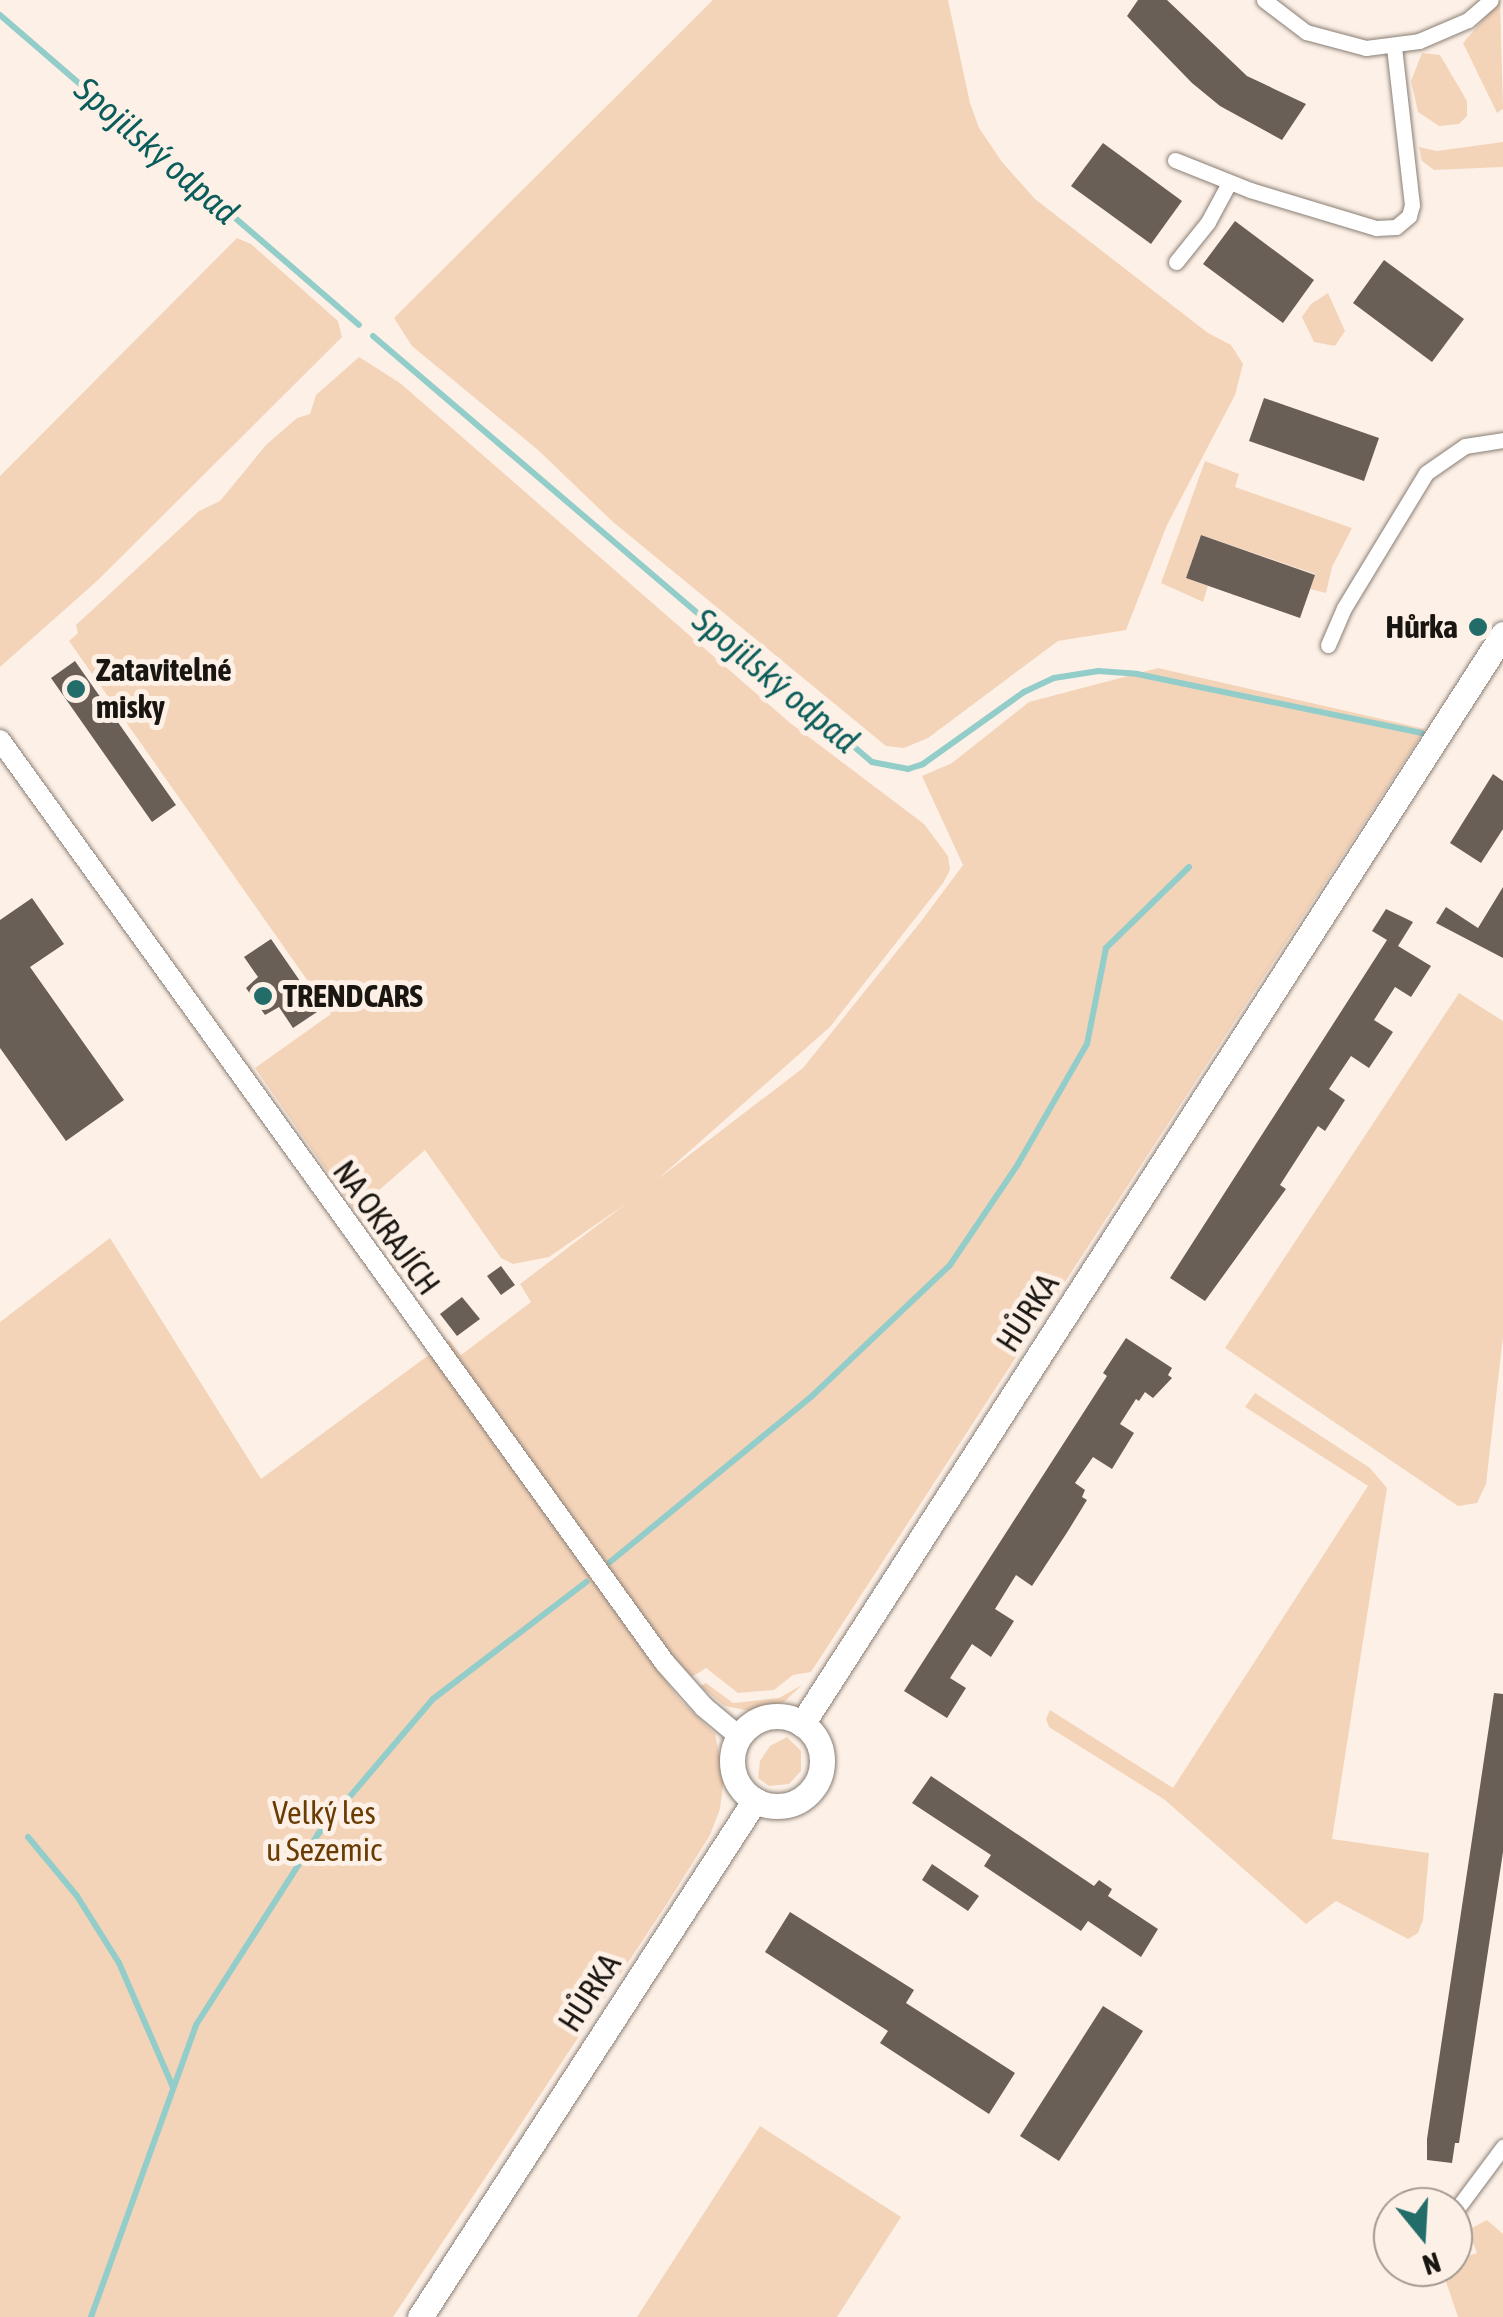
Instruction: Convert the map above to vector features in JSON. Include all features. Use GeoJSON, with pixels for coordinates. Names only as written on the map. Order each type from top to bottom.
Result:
{"type":"FeatureCollection","features":[{"type":"Feature","properties":{"kind":"main road","name":"HŮRKA"},"geometry":{"type":"LineString","coordinates":[[802,1724],[1503,634]]}},
{"type":"Feature","properties":{"kind":"main road"},"geometry":{"type":"LineString","coordinates":[[768,1717],[802,1724],[816,1739],[822,1754],[814,1785],[786,1805],[754,1800],[734,1773],[732,1758],[740,1737],[768,1717]]}},
{"type":"Feature","properties":{"kind":"main road","name":"HŮRKA"},"geometry":{"type":"LineString","coordinates":[[420,2317],[754,1800]]}},
{"type":"Feature","properties":{"kind":"street"},"geometry":{"type":"LineString","coordinates":[[1264,0],[1294,25],[1324,40],[1354,47],[1394,47],[1440,33],[1477,14],[1490,0]]}},
{"type":"Feature","properties":{"kind":"street"},"geometry":{"type":"LineString","coordinates":[[1440,33],[1477,0]]}},
{"type":"Feature","properties":{"kind":"street"},"geometry":{"type":"LineString","coordinates":[[1175,160],[1229,184],[1376,228],[1401,224],[1409,216],[1412,198],[1394,47]]}},
{"type":"Feature","properties":{"kind":"street"},"geometry":{"type":"LineString","coordinates":[[1176,262],[1208,222],[1229,184]]}},
{"type":"Feature","properties":{"kind":"street"},"geometry":{"type":"LineString","coordinates":[[1328,645],[1354,592],[1426,473],[1465,446],[1503,440]]}},
{"type":"Feature","properties":{"kind":"street","name":"NA OKRAJÍCH"},"geometry":{"type":"LineString","coordinates":[[0,740],[665,1664],[704,1708],[740,1737]]}},
{"type":"Feature","properties":{"kind":"street"},"geometry":{"type":"LineString","coordinates":[[1473,2187],[1503,2147]]}},
{"type":"Feature","properties":{"kind":"green space"},"geometry":{"type":"Polygon","coordinates":[[[713,0],[948,0],[970,103],[979,128],[1002,162],[1035,199],[1208,333],[1231,345],[1243,364],[1235,395],[1167,525],[1126,630],[1058,641],[928,738],[904,748],[886,746],[613,522],[538,450],[412,346],[394,318],[713,0]]]}},
{"type":"Feature","properties":{"kind":"green space"},"geometry":{"type":"Polygon","coordinates":[[[1500,0],[1503,109],[1497,113],[1463,43],[1500,0]]]}},
{"type":"Feature","properties":{"kind":"green space"},"geometry":{"type":"Polygon","coordinates":[[[1422,53],[1440,55],[1467,101],[1467,116],[1459,124],[1439,126],[1418,112],[1411,81],[1422,53]]]}},
{"type":"Feature","properties":{"kind":"green space"},"geometry":{"type":"Polygon","coordinates":[[[1503,142],[1503,167],[1434,170],[1422,161],[1419,147],[1437,151],[1503,142]]]}},
{"type":"Feature","properties":{"kind":"green space"},"geometry":{"type":"Polygon","coordinates":[[[237,238],[251,244],[338,321],[342,337],[97,581],[0,667],[0,476],[237,238]]]}},
{"type":"Feature","properties":{"kind":"green space"},"geometry":{"type":"Polygon","coordinates":[[[1328,293],[1345,331],[1335,346],[1314,342],[1302,317],[1311,304],[1328,293]]]}},
{"type":"Feature","properties":{"kind":"green space","name":"Velký les u Sezemic"},"geometry":{"type":"Polygon","coordinates":[[[359,357],[400,383],[789,722],[924,824],[948,856],[950,870],[943,883],[830,1027],[658,1179],[803,1068],[922,920],[963,865],[922,776],[952,763],[1029,702],[1158,668],[1425,729],[811,1672],[793,1675],[774,1690],[738,1693],[706,1668],[692,1677],[641,1620],[628,1630],[679,1699],[715,1734],[724,1777],[720,1809],[710,1835],[668,1902],[393,2317],[0,2317],[0,1322],[110,1238],[261,1479],[449,1340],[461,1355],[531,1302],[520,1284],[627,1203],[549,1257],[513,1264],[501,1258],[425,1150],[355,1211],[255,1068],[331,1014],[69,641],[78,633],[76,625],[199,511],[220,501],[266,445],[297,418],[310,414],[316,395],[359,357]]]}},
{"type":"Feature","properties":{"kind":"green space"},"geometry":{"type":"Polygon","coordinates":[[[1205,461],[1239,474],[1235,487],[1352,528],[1332,567],[1326,593],[1310,589],[1315,574],[1201,535],[1186,578],[1208,586],[1203,602],[1161,583],[1205,461]]]}},
{"type":"Feature","properties":{"kind":"green space"},"geometry":{"type":"Polygon","coordinates":[[[1459,993],[1503,1021],[1503,1337],[1486,1484],[1477,1503],[1458,1506],[1225,1348],[1459,993]]]}},
{"type":"Feature","properties":{"kind":"green space"},"geometry":{"type":"Polygon","coordinates":[[[1255,1393],[1370,1468],[1387,1488],[1332,1839],[1429,1853],[1423,1920],[1418,1933],[1408,1939],[1336,1901],[1306,1924],[1165,1800],[1049,1727],[1046,1719],[1050,1710],[1173,1788],[1368,1486],[1245,1407],[1255,1393]]]}},
{"type":"Feature","properties":{"kind":"green space"},"geometry":{"type":"Polygon","coordinates":[[[706,1683],[733,1703],[779,1698],[802,1685],[784,1702],[750,1711],[725,1706],[700,1686],[706,1683]]]}},
{"type":"Feature","properties":{"kind":"green space"},"geometry":{"type":"Polygon","coordinates":[[[787,1737],[801,1751],[801,1771],[789,1784],[769,1786],[758,1778],[760,1761],[770,1746],[787,1737]]]}},
{"type":"Feature","properties":{"kind":"green space"},"geometry":{"type":"Polygon","coordinates":[[[760,2126],[901,2217],[837,2317],[637,2317],[760,2126]]]}},
{"type":"Feature","properties":{"kind":"green space"},"geometry":{"type":"Polygon","coordinates":[[[1487,2220],[1503,2234],[1503,2317],[1458,2317],[1448,2287],[1473,2287],[1473,2254],[1477,2253],[1473,2227],[1487,2220]]]}},
{"type":"Feature","properties":{"kind":"building"},"geometry":{"type":"Polygon","coordinates":[[[1138,0],[1167,0],[1247,76],[1306,104],[1282,140],[1220,106],[1192,83],[1127,16],[1138,0]]]}},
{"type":"Feature","properties":{"kind":"building"},"geometry":{"type":"Polygon","coordinates":[[[1103,143],[1182,201],[1151,244],[1071,186],[1103,143]]]}},
{"type":"Feature","properties":{"kind":"building"},"geometry":{"type":"Polygon","coordinates":[[[1235,221],[1314,280],[1283,323],[1203,264],[1235,221]]]}},
{"type":"Feature","properties":{"kind":"building"},"geometry":{"type":"Polygon","coordinates":[[[1384,260],[1464,319],[1432,362],[1353,303],[1384,260]]]}},
{"type":"Feature","properties":{"kind":"building"},"geometry":{"type":"Polygon","coordinates":[[[1264,398],[1379,438],[1364,481],[1249,441],[1264,398]]]}},
{"type":"Feature","properties":{"kind":"building"},"geometry":{"type":"Polygon","coordinates":[[[1201,535],[1315,575],[1300,618],[1186,578],[1201,535]]]}},
{"type":"Feature","properties":{"kind":"building"},"geometry":{"type":"Polygon","coordinates":[[[75,661],[176,805],[152,822],[51,678],[75,661]]]}},
{"type":"Feature","properties":{"kind":"building"},"geometry":{"type":"Polygon","coordinates":[[[1493,774],[1503,781],[1503,829],[1481,863],[1450,843],[1493,774]]]}},
{"type":"Feature","properties":{"kind":"building"},"geometry":{"type":"Polygon","coordinates":[[[1503,887],[1503,958],[1436,923],[1446,907],[1478,928],[1503,887]]]}},
{"type":"Feature","properties":{"kind":"building"},"geometry":{"type":"Polygon","coordinates":[[[32,898],[64,944],[30,967],[124,1100],[66,1141],[0,1048],[0,920],[32,898]]]}},
{"type":"Feature","properties":{"kind":"building"},"geometry":{"type":"Polygon","coordinates":[[[1386,909],[1413,922],[1398,946],[1431,966],[1411,997],[1395,987],[1374,1020],[1393,1032],[1369,1068],[1351,1056],[1329,1089],[1345,1100],[1325,1131],[1318,1126],[1280,1185],[1286,1189],[1205,1301],[1170,1278],[1387,940],[1372,931],[1386,909]]]}},
{"type":"Feature","properties":{"kind":"building"},"geometry":{"type":"Polygon","coordinates":[[[271,939],[320,1010],[293,1028],[279,1007],[265,1015],[246,988],[258,977],[244,957],[271,939]]]}},
{"type":"Feature","properties":{"kind":"building"},"geometry":{"type":"Polygon","coordinates":[[[501,1266],[515,1285],[501,1295],[487,1276],[501,1266]]]}},
{"type":"Feature","properties":{"kind":"building"},"geometry":{"type":"Polygon","coordinates":[[[462,1297],[480,1319],[457,1336],[440,1314],[462,1297]]]}},
{"type":"Feature","properties":{"kind":"building"},"geometry":{"type":"Polygon","coordinates":[[[1126,1338],[1172,1368],[1168,1375],[1172,1378],[1153,1398],[1145,1392],[1139,1401],[1136,1399],[1120,1424],[1134,1433],[1112,1469],[1093,1457],[1075,1483],[1085,1490],[1082,1497],[1087,1500],[1032,1586],[1016,1575],[995,1609],[1014,1621],[991,1657],[972,1644],[950,1678],[966,1688],[947,1718],[904,1691],[1107,1376],[1103,1373],[1126,1338]]]}},
{"type":"Feature","properties":{"kind":"building"},"geometry":{"type":"Polygon","coordinates":[[[1494,1693],[1503,1694],[1503,1852],[1459,2143],[1455,2143],[1452,2163],[1427,2160],[1427,2139],[1494,1693]]]}},
{"type":"Feature","properties":{"kind":"building"},"geometry":{"type":"Polygon","coordinates":[[[931,1776],[1094,1886],[1099,1880],[1112,1889],[1108,1896],[1158,1929],[1141,1957],[1088,1921],[1081,1931],[984,1866],[991,1855],[912,1803],[931,1776]]]}},
{"type":"Feature","properties":{"kind":"building"},"geometry":{"type":"Polygon","coordinates":[[[932,1864],[979,1896],[968,1911],[922,1880],[932,1864]]]}},
{"type":"Feature","properties":{"kind":"building"},"geometry":{"type":"Polygon","coordinates":[[[790,1912],[914,1990],[906,2003],[1015,2073],[989,2114],[880,2043],[888,2031],[765,1952],[790,1912]]]}},
{"type":"Feature","properties":{"kind":"building"},"geometry":{"type":"Polygon","coordinates":[[[1103,2006],[1143,2031],[1059,2161],[1020,2136],[1103,2006]]]}},
{"type":"Feature","properties":{"kind":"waterway","name":"Spojilský odpad"},"geometry":{"type":"LineString","coordinates":[[0,15],[359,325]]}},
{"type":"Feature","properties":{"kind":"waterway","name":"Spojilský odpad"},"geometry":{"type":"LineString","coordinates":[[373,336],[872,762],[908,769],[923,764],[1024,692],[1054,678],[1098,671],[1137,674],[1422,733]]}},
{"type":"Feature","properties":{"kind":"waterway"},"geometry":{"type":"LineString","coordinates":[[610,1562],[812,1396],[950,1265],[1018,1164],[1087,1044],[1106,948],[1189,867]]}},
{"type":"Feature","properties":{"kind":"waterway"},"geometry":{"type":"LineString","coordinates":[[91,2317],[196,2025],[318,1834],[433,1699],[586,1582]]}},
{"type":"Feature","properties":{"kind":"waterway"},"geometry":{"type":"LineString","coordinates":[[28,1837],[77,1896],[119,1963],[173,2087]]}},
{"type":"Feature","properties":{"kind":"place","name":"Hůrka"},"geometry":{"type":"Point","coordinates":[1478,627]}},
{"type":"Feature","properties":{"kind":"place","name":"Zatavitelné misky"},"geometry":{"type":"Point","coordinates":[76,689]}},
{"type":"Feature","properties":{"kind":"place","name":"TRENDCARS"},"geometry":{"type":"Point","coordinates":[263,996]}}]}
